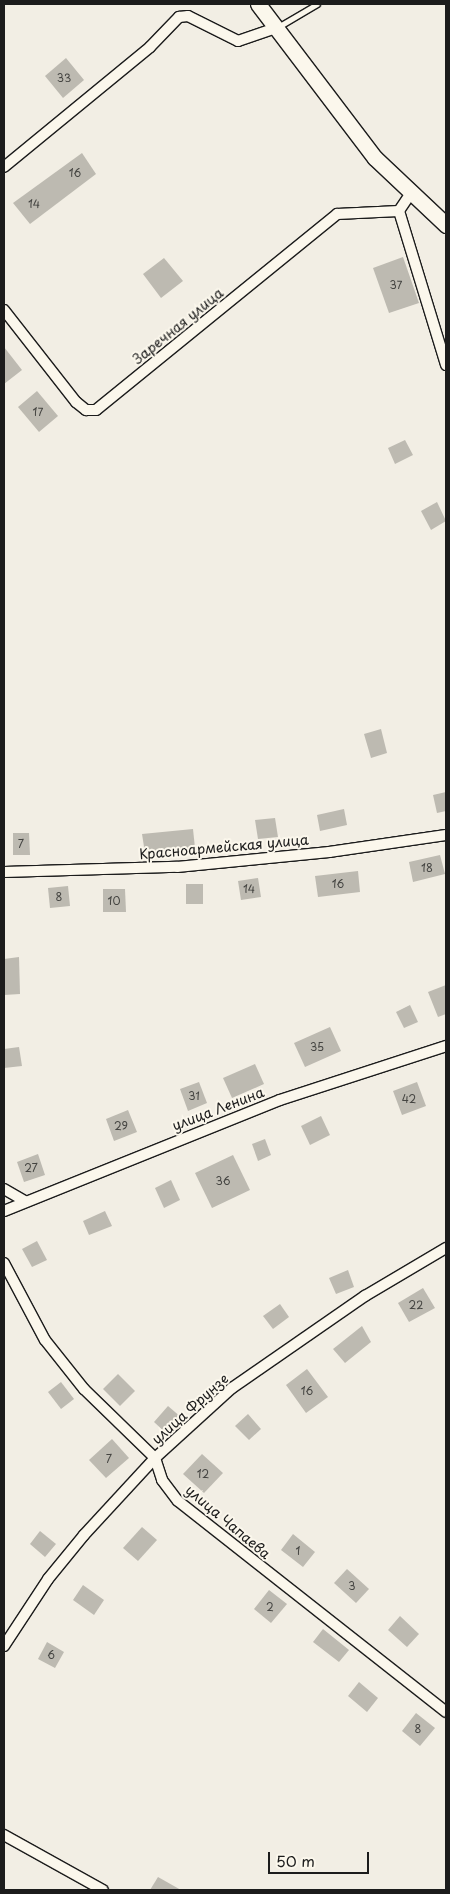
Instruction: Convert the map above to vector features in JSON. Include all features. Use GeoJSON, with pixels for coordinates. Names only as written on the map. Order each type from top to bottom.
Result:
{"type":"FeatureCollection","features":[{"type":"Feature","properties":{"kind":"main road"},"geometry":{"type":"LineString","coordinates":[[258,4],[346,124],[411,193],[446,225]]}},
{"type":"Feature","properties":{"kind":"street"},"geometry":{"type":"LineString","coordinates":[[4,167],[150,47],[179,17],[188,16],[238,41],[276,28]]}},
{"type":"Feature","properties":{"kind":"street"},"geometry":{"type":"LineString","coordinates":[[411,193],[399,211],[446,365]]}},
{"type":"Feature","properties":{"kind":"street","name":"Заречная улица"},"geometry":{"type":"LineString","coordinates":[[4,310],[76,402],[86,410],[96,410],[337,214],[399,211]]}},
{"type":"Feature","properties":{"kind":"street","name":"Красноармейская улица"},"geometry":{"type":"LineString","coordinates":[[4,872],[177,867],[329,852],[446,835]]}},
{"type":"Feature","properties":{"kind":"street","name":"улица Ленина"},"geometry":{"type":"LineString","coordinates":[[4,1212],[25,1201],[280,1100],[446,1046]]}},
{"type":"Feature","properties":{"kind":"street"},"geometry":{"type":"LineString","coordinates":[[4,1190],[25,1201]]}},
{"type":"Feature","properties":{"kind":"street","name":"улица Фрунзе"},"geometry":{"type":"LineString","coordinates":[[4,1646],[48,1579],[155,1458],[232,1388],[366,1296],[446,1248]]}},
{"type":"Feature","properties":{"kind":"street","name":"улица Чапаева"},"geometry":{"type":"LineString","coordinates":[[4,1263],[31,1316],[66,1368],[155,1458],[162,1480],[178,1501],[446,1712]]}},
{"type":"Feature","properties":{"kind":"street"},"geometry":{"type":"LineString","coordinates":[[4,1834],[103,1890]]}},
{"type":"Feature","properties":{"kind":"lane"},"geometry":{"type":"LineString","coordinates":[[276,28],[317,4]]}},
{"type":"Feature","properties":{"kind":"building"},"geometry":{"type":"Polygon","coordinates":[[[66,58],[84,80],[63,98],[45,76],[66,58]]]}},
{"type":"Feature","properties":{"kind":"building"},"geometry":{"type":"Polygon","coordinates":[[[82,153],[96,174],[30,224],[13,203],[82,153]]]}},
{"type":"Feature","properties":{"kind":"building"},"geometry":{"type":"Polygon","coordinates":[[[403,257],[419,303],[389,313],[373,268],[403,257]]]}},
{"type":"Feature","properties":{"kind":"building"},"geometry":{"type":"Polygon","coordinates":[[[164,258],[183,281],[161,298],[143,274],[164,258]]]}},
{"type":"Feature","properties":{"kind":"building"},"geometry":{"type":"Polygon","coordinates":[[[4,347],[22,370],[4,384],[4,347]]]}},
{"type":"Feature","properties":{"kind":"building"},"geometry":{"type":"Polygon","coordinates":[[[37,391],[58,416],[39,432],[18,407],[37,391]]]}},
{"type":"Feature","properties":{"kind":"building"},"geometry":{"type":"Polygon","coordinates":[[[405,440],[413,455],[395,464],[388,448],[405,440]]]}},
{"type":"Feature","properties":{"kind":"building"},"geometry":{"type":"Polygon","coordinates":[[[437,502],[446,521],[431,530],[421,511],[437,502]]]}},
{"type":"Feature","properties":{"kind":"building"},"geometry":{"type":"Polygon","coordinates":[[[381,729],[387,753],[371,758],[364,734],[381,729]]]}},
{"type":"Feature","properties":{"kind":"building"},"geometry":{"type":"Polygon","coordinates":[[[446,792],[446,811],[437,813],[433,795],[446,792]]]}},
{"type":"Feature","properties":{"kind":"building"},"geometry":{"type":"Polygon","coordinates":[[[344,809],[347,825],[320,831],[317,815],[344,809]]]}},
{"type":"Feature","properties":{"kind":"building"},"geometry":{"type":"Polygon","coordinates":[[[275,818],[278,837],[258,839],[255,820],[275,818]]]}},
{"type":"Feature","properties":{"kind":"building"},"geometry":{"type":"Polygon","coordinates":[[[193,829],[195,848],[145,853],[142,834],[193,829]]]}},
{"type":"Feature","properties":{"kind":"building"},"geometry":{"type":"Polygon","coordinates":[[[13,833],[29,833],[30,855],[13,855],[13,833]]]}},
{"type":"Feature","properties":{"kind":"building"},"geometry":{"type":"Polygon","coordinates":[[[440,855],[445,874],[413,882],[409,862],[440,855]]]}},
{"type":"Feature","properties":{"kind":"building"},"geometry":{"type":"Polygon","coordinates":[[[358,871],[360,892],[318,897],[315,876],[358,871]]]}},
{"type":"Feature","properties":{"kind":"building"},"geometry":{"type":"Polygon","coordinates":[[[258,878],[261,897],[241,900],[238,881],[258,878]]]}},
{"type":"Feature","properties":{"kind":"building"},"geometry":{"type":"Polygon","coordinates":[[[186,884],[203,884],[203,904],[186,904],[186,884]]]}},
{"type":"Feature","properties":{"kind":"building"},"geometry":{"type":"Polygon","coordinates":[[[68,886],[70,906],[50,908],[48,888],[68,886]]]}},
{"type":"Feature","properties":{"kind":"building"},"geometry":{"type":"Polygon","coordinates":[[[103,889],[125,889],[126,912],[103,912],[103,889]]]}},
{"type":"Feature","properties":{"kind":"building"},"geometry":{"type":"Polygon","coordinates":[[[19,957],[20,994],[4,995],[4,959],[19,957]]]}},
{"type":"Feature","properties":{"kind":"building"},"geometry":{"type":"Polygon","coordinates":[[[446,985],[446,1014],[438,1017],[428,992],[446,985]]]}},
{"type":"Feature","properties":{"kind":"building"},"geometry":{"type":"Polygon","coordinates":[[[410,1005],[418,1022],[404,1028],[396,1012],[410,1005]]]}},
{"type":"Feature","properties":{"kind":"building"},"geometry":{"type":"Polygon","coordinates":[[[330,1027],[341,1051],[305,1067],[294,1043],[330,1027]]]}},
{"type":"Feature","properties":{"kind":"building"},"geometry":{"type":"Polygon","coordinates":[[[19,1047],[22,1066],[4,1068],[4,1049],[19,1047]]]}},
{"type":"Feature","properties":{"kind":"building"},"geometry":{"type":"Polygon","coordinates":[[[255,1064],[264,1084],[232,1098],[223,1078],[255,1064]]]}},
{"type":"Feature","properties":{"kind":"building"},"geometry":{"type":"Polygon","coordinates":[[[199,1082],[207,1103],[188,1111],[180,1089],[199,1082]]]}},
{"type":"Feature","properties":{"kind":"building"},"geometry":{"type":"Polygon","coordinates":[[[417,1082],[426,1106],[402,1115],[393,1091],[417,1082]]]}},
{"type":"Feature","properties":{"kind":"building"},"geometry":{"type":"Polygon","coordinates":[[[128,1110],[137,1132],[114,1141],[106,1119],[128,1110]]]}},
{"type":"Feature","properties":{"kind":"building"},"geometry":{"type":"Polygon","coordinates":[[[321,1116],[330,1135],[310,1145],[301,1126],[321,1116]]]}},
{"type":"Feature","properties":{"kind":"building"},"geometry":{"type":"Polygon","coordinates":[[[265,1139],[271,1155],[258,1161],[252,1144],[265,1139]]]}},
{"type":"Feature","properties":{"kind":"building"},"geometry":{"type":"Polygon","coordinates":[[[38,1154],[45,1175],[24,1182],[17,1162],[38,1154]]]}},
{"type":"Feature","properties":{"kind":"building"},"geometry":{"type":"Polygon","coordinates":[[[233,1155],[250,1190],[212,1208],[195,1173],[233,1155]]]}},
{"type":"Feature","properties":{"kind":"building"},"geometry":{"type":"Polygon","coordinates":[[[171,1180],[180,1200],[164,1208],[155,1188],[171,1180]]]}},
{"type":"Feature","properties":{"kind":"building"},"geometry":{"type":"Polygon","coordinates":[[[105,1211],[112,1226],[89,1235],[83,1221],[105,1211]]]}},
{"type":"Feature","properties":{"kind":"building"},"geometry":{"type":"Polygon","coordinates":[[[37,1241],[47,1260],[32,1267],[22,1249],[37,1241]]]}},
{"type":"Feature","properties":{"kind":"building"},"geometry":{"type":"Polygon","coordinates":[[[348,1270],[354,1287],[336,1294],[329,1278],[348,1270]]]}},
{"type":"Feature","properties":{"kind":"building"},"geometry":{"type":"Polygon","coordinates":[[[423,1288],[435,1308],[409,1322],[398,1303],[423,1288]]]}},
{"type":"Feature","properties":{"kind":"building"},"geometry":{"type":"Polygon","coordinates":[[[280,1304],[289,1317],[273,1329],[263,1316],[280,1304]]]}},
{"type":"Feature","properties":{"kind":"building"},"geometry":{"type":"Polygon","coordinates":[[[362,1326],[371,1342],[345,1363],[333,1349],[362,1326]]]}},
{"type":"Feature","properties":{"kind":"building"},"geometry":{"type":"Polygon","coordinates":[[[307,1369],[328,1397],[306,1413],[286,1385],[307,1369]]]}},
{"type":"Feature","properties":{"kind":"building"},"geometry":{"type":"Polygon","coordinates":[[[118,1374],[135,1391],[120,1406],[103,1389],[118,1374]]]}},
{"type":"Feature","properties":{"kind":"building"},"geometry":{"type":"Polygon","coordinates":[[[61,1382],[74,1399],[61,1409],[48,1392],[61,1382]]]}},
{"type":"Feature","properties":{"kind":"building"},"geometry":{"type":"Polygon","coordinates":[[[168,1406],[182,1418],[167,1434],[154,1422],[168,1406]]]}},
{"type":"Feature","properties":{"kind":"building"},"geometry":{"type":"Polygon","coordinates":[[[248,1414],[261,1429],[249,1440],[235,1426],[248,1414]]]}},
{"type":"Feature","properties":{"kind":"building"},"geometry":{"type":"Polygon","coordinates":[[[112,1439],[129,1458],[106,1478],[89,1460],[112,1439]]]}},
{"type":"Feature","properties":{"kind":"building"},"geometry":{"type":"Polygon","coordinates":[[[202,1454],[223,1473],[204,1493],[183,1474],[202,1454]]]}},
{"type":"Feature","properties":{"kind":"building"},"geometry":{"type":"Polygon","coordinates":[[[142,1527],[157,1540],[138,1561],[123,1548],[142,1527]]]}},
{"type":"Feature","properties":{"kind":"building"},"geometry":{"type":"Polygon","coordinates":[[[40,1531],[56,1544],[45,1557],[30,1544],[40,1531]]]}},
{"type":"Feature","properties":{"kind":"building"},"geometry":{"type":"Polygon","coordinates":[[[293,1534],[315,1552],[303,1567],[281,1550],[293,1534]]]}},
{"type":"Feature","properties":{"kind":"building"},"geometry":{"type":"Polygon","coordinates":[[[347,1569],[369,1589],[356,1603],[334,1583],[347,1569]]]}},
{"type":"Feature","properties":{"kind":"building"},"geometry":{"type":"Polygon","coordinates":[[[83,1585],[104,1600],[94,1615],[73,1600],[83,1585]]]}},
{"type":"Feature","properties":{"kind":"building"},"geometry":{"type":"Polygon","coordinates":[[[269,1590],[287,1604],[271,1623],[254,1609],[269,1590]]]}},
{"type":"Feature","properties":{"kind":"building"},"geometry":{"type":"Polygon","coordinates":[[[400,1616],[419,1634],[407,1647],[388,1630],[400,1616]]]}},
{"type":"Feature","properties":{"kind":"building"},"geometry":{"type":"Polygon","coordinates":[[[323,1629],[349,1650],[339,1662],[313,1642],[323,1629]]]}},
{"type":"Feature","properties":{"kind":"building"},"geometry":{"type":"Polygon","coordinates":[[[47,1642],[64,1652],[55,1668],[38,1659],[47,1642]]]}},
{"type":"Feature","properties":{"kind":"building"},"geometry":{"type":"Polygon","coordinates":[[[359,1682],[378,1698],[367,1712],[348,1696],[359,1682]]]}},
{"type":"Feature","properties":{"kind":"building"},"geometry":{"type":"Polygon","coordinates":[[[416,1713],[435,1728],[420,1746],[402,1731],[416,1713]]]}},
{"type":"Feature","properties":{"kind":"building"},"geometry":{"type":"Polygon","coordinates":[[[158,1877],[181,1890],[150,1890],[158,1877]]]}}]}
